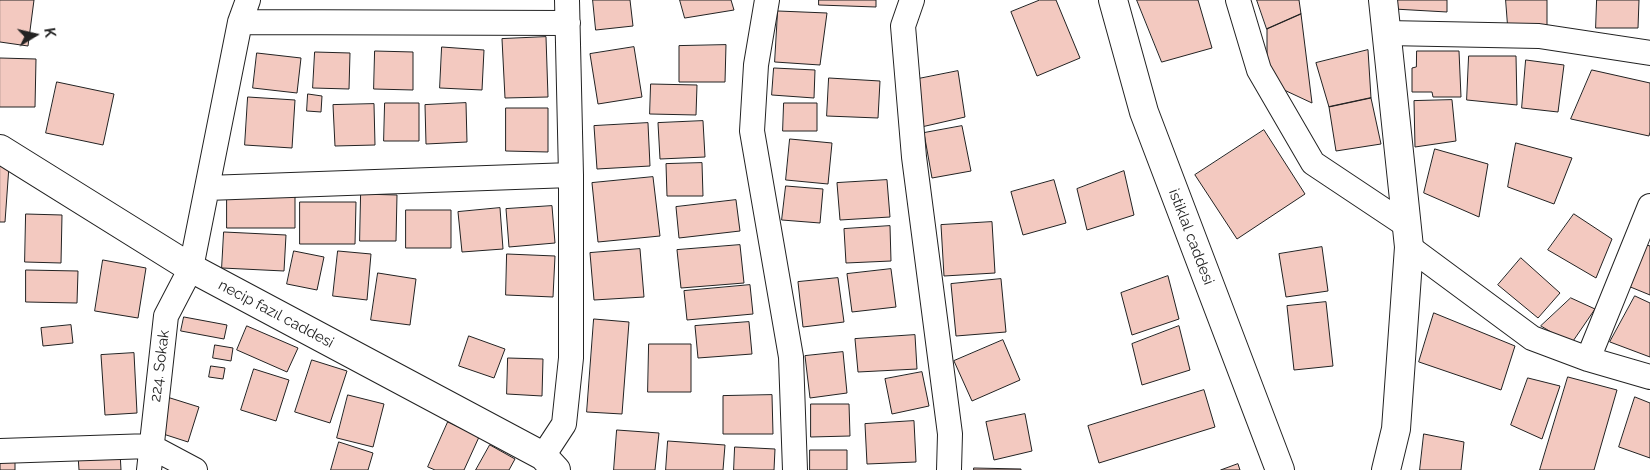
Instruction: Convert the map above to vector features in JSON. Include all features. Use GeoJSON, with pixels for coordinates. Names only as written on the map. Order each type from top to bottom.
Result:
{"type":"FeatureCollection","features":[{"type":"Feature","properties":{"kind":"street","name":"224. Sokak"},"geometry":{"type":"LineString","coordinates":[[149,470],[150,446],[166,316],[191,268],[240,22],[248,0]]}},
{"type":"Feature","properties":{"kind":"street"},"geometry":{"type":"LineString","coordinates":[[549,463],[564,424],[571,358],[571,175],[567,0]]}},
{"type":"Feature","properties":{"kind":"street"},"geometry":{"type":"LineString","coordinates":[[768,0],[756,65],[752,131],[791,357],[796,470]]}},
{"type":"Feature","properties":{"kind":"street"},"geometry":{"type":"LineString","coordinates":[[912,0],[903,26],[914,157],[950,434],[949,470]]}},
{"type":"Feature","properties":{"kind":"street","name":"istiklal caddesi"},"geometry":{"type":"LineString","coordinates":[[1113,0],[1144,112],[1280,470]]}},
{"type":"Feature","properties":{"kind":"street"},"geometry":{"type":"LineString","coordinates":[[1238,0],[1259,70],[1313,163],[1408,236],[1532,338],[1588,359],[1650,377]]}},
{"type":"Feature","properties":{"kind":"street"},"geometry":{"type":"LineString","coordinates":[[1383,0],[1408,236],[1396,429],[1386,470]]}},
{"type":"Feature","properties":{"kind":"street"},"geometry":{"type":"LineString","coordinates":[[240,22],[568,23]]}},
{"type":"Feature","properties":{"kind":"street"},"geometry":{"type":"LineString","coordinates":[[1386,33],[1539,36],[1650,52]]}},
{"type":"Feature","properties":{"kind":"street","name":"necip fazıl caddesi"},"geometry":{"type":"LineString","coordinates":[[0,149],[191,268],[549,463]]}},
{"type":"Feature","properties":{"kind":"street"},"geometry":{"type":"LineString","coordinates":[[207,188],[571,175]]}},
{"type":"Feature","properties":{"kind":"street"},"geometry":{"type":"LineString","coordinates":[[1588,359],[1650,206]]}},
{"type":"Feature","properties":{"kind":"street"},"geometry":{"type":"LineString","coordinates":[[0,451],[150,446],[196,470]]}},
{"type":"Feature","properties":{"kind":"building"},"geometry":{"type":"Polygon","coordinates":[[[0,0],[34,0],[28,46],[0,42],[0,0]]]}},
{"type":"Feature","properties":{"kind":"building"},"geometry":{"type":"Polygon","coordinates":[[[593,0],[630,0],[633,26],[596,30],[593,0]]]}},
{"type":"Feature","properties":{"kind":"building"},"geometry":{"type":"Polygon","coordinates":[[[680,0],[731,0],[734,10],[685,18],[680,0]]]}},
{"type":"Feature","properties":{"kind":"building"},"geometry":{"type":"Polygon","coordinates":[[[819,0],[876,0],[876,7],[819,5],[819,0]]]}},
{"type":"Feature","properties":{"kind":"building"},"geometry":{"type":"Polygon","coordinates":[[[1040,0],[1056,0],[1080,58],[1037,76],[1011,12],[1040,0]]]}},
{"type":"Feature","properties":{"kind":"building"},"geometry":{"type":"Polygon","coordinates":[[[1137,0],[1198,0],[1212,48],[1162,62],[1137,0]]]}},
{"type":"Feature","properties":{"kind":"building"},"geometry":{"type":"Polygon","coordinates":[[[1257,0],[1299,0],[1301,14],[1267,29],[1257,0]]]}},
{"type":"Feature","properties":{"kind":"building"},"geometry":{"type":"Polygon","coordinates":[[[1395,0],[1447,0],[1447,12],[1394,9],[1395,0]]]}},
{"type":"Feature","properties":{"kind":"building"},"geometry":{"type":"Polygon","coordinates":[[[1506,0],[1547,0],[1547,26],[1508,26],[1506,0]]]}},
{"type":"Feature","properties":{"kind":"building"},"geometry":{"type":"Polygon","coordinates":[[[1597,0],[1639,0],[1638,28],[1596,28],[1597,0]]]}},
{"type":"Feature","properties":{"kind":"building"},"geometry":{"type":"Polygon","coordinates":[[[778,11],[827,13],[820,65],[775,62],[778,11]]]}},
{"type":"Feature","properties":{"kind":"building"},"geometry":{"type":"Polygon","coordinates":[[[1301,14],[1312,103],[1267,82],[1267,29],[1301,14]]]}},
{"type":"Feature","properties":{"kind":"building"},"geometry":{"type":"Polygon","coordinates":[[[546,37],[548,97],[505,98],[502,39],[546,37]]]}},
{"type":"Feature","properties":{"kind":"building"},"geometry":{"type":"Polygon","coordinates":[[[726,45],[725,82],[679,82],[679,46],[726,45]]]}},
{"type":"Feature","properties":{"kind":"building"},"geometry":{"type":"Polygon","coordinates":[[[442,47],[484,50],[482,90],[440,88],[442,47]]]}},
{"type":"Feature","properties":{"kind":"building"},"geometry":{"type":"Polygon","coordinates":[[[634,47],[642,97],[598,104],[590,54],[634,47]]]}},
{"type":"Feature","properties":{"kind":"building"},"geometry":{"type":"Polygon","coordinates":[[[1368,50],[1371,98],[1329,107],[1316,63],[1368,50]]]}},
{"type":"Feature","properties":{"kind":"building"},"geometry":{"type":"Polygon","coordinates":[[[375,51],[413,52],[413,90],[374,89],[375,51]]]}},
{"type":"Feature","properties":{"kind":"building"},"geometry":{"type":"Polygon","coordinates":[[[1417,51],[1459,51],[1461,97],[1433,97],[1432,92],[1412,92],[1412,68],[1416,67],[1417,51]]]}},
{"type":"Feature","properties":{"kind":"building"},"geometry":{"type":"Polygon","coordinates":[[[315,52],[350,53],[349,89],[313,88],[315,52]]]}},
{"type":"Feature","properties":{"kind":"building"},"geometry":{"type":"Polygon","coordinates":[[[257,53],[301,58],[297,93],[253,88],[257,53]]]}},
{"type":"Feature","properties":{"kind":"building"},"geometry":{"type":"Polygon","coordinates":[[[1469,56],[1516,56],[1517,105],[1467,100],[1469,56]]]}},
{"type":"Feature","properties":{"kind":"building"},"geometry":{"type":"Polygon","coordinates":[[[0,58],[36,59],[35,107],[0,107],[0,58]]]}},
{"type":"Feature","properties":{"kind":"building"},"geometry":{"type":"Polygon","coordinates":[[[1526,60],[1564,65],[1558,112],[1522,108],[1526,60]]]}},
{"type":"Feature","properties":{"kind":"building"},"geometry":{"type":"Polygon","coordinates":[[[774,68],[815,70],[814,98],[772,95],[774,68]]]}},
{"type":"Feature","properties":{"kind":"building"},"geometry":{"type":"Polygon","coordinates":[[[1592,70],[1650,83],[1649,136],[1571,119],[1592,70]]]}},
{"type":"Feature","properties":{"kind":"building"},"geometry":{"type":"Polygon","coordinates":[[[958,71],[965,117],[917,128],[913,80],[958,71]]]}},
{"type":"Feature","properties":{"kind":"building"},"geometry":{"type":"Polygon","coordinates":[[[829,78],[880,81],[878,118],[827,116],[829,78]]]}},
{"type":"Feature","properties":{"kind":"building"},"geometry":{"type":"Polygon","coordinates":[[[57,82],[114,94],[103,145],[46,133],[57,82]]]}},
{"type":"Feature","properties":{"kind":"building"},"geometry":{"type":"Polygon","coordinates":[[[651,84],[697,85],[696,115],[650,114],[651,84]]]}},
{"type":"Feature","properties":{"kind":"building"},"geometry":{"type":"Polygon","coordinates":[[[308,94],[322,96],[321,112],[307,111],[308,94]]]}},
{"type":"Feature","properties":{"kind":"building"},"geometry":{"type":"Polygon","coordinates":[[[248,97],[295,100],[292,148],[245,145],[248,97]]]}},
{"type":"Feature","properties":{"kind":"building"},"geometry":{"type":"Polygon","coordinates":[[[1371,98],[1381,144],[1336,151],[1329,107],[1371,98]]]}},
{"type":"Feature","properties":{"kind":"building"},"geometry":{"type":"Polygon","coordinates":[[[1452,100],[1456,141],[1415,147],[1414,101],[1452,100]]]}},
{"type":"Feature","properties":{"kind":"building"},"geometry":{"type":"Polygon","coordinates":[[[385,103],[419,103],[419,141],[384,141],[385,103]]]}},
{"type":"Feature","properties":{"kind":"building"},"geometry":{"type":"Polygon","coordinates":[[[466,103],[467,142],[426,144],[425,105],[466,103]]]}},
{"type":"Feature","properties":{"kind":"building"},"geometry":{"type":"Polygon","coordinates":[[[784,103],[817,103],[817,131],[783,131],[784,103]]]}},
{"type":"Feature","properties":{"kind":"building"},"geometry":{"type":"Polygon","coordinates":[[[374,104],[375,145],[335,146],[333,105],[374,104]]]}},
{"type":"Feature","properties":{"kind":"building"},"geometry":{"type":"Polygon","coordinates":[[[506,108],[548,108],[548,152],[506,151],[506,108]]]}},
{"type":"Feature","properties":{"kind":"building"},"geometry":{"type":"Polygon","coordinates":[[[703,121],[705,157],[660,159],[658,123],[703,121]]]}},
{"type":"Feature","properties":{"kind":"building"},"geometry":{"type":"Polygon","coordinates":[[[648,123],[650,166],[597,169],[594,126],[648,123]]]}},
{"type":"Feature","properties":{"kind":"building"},"geometry":{"type":"Polygon","coordinates":[[[962,126],[971,171],[932,178],[924,133],[962,126]]]}},
{"type":"Feature","properties":{"kind":"building"},"geometry":{"type":"Polygon","coordinates":[[[1264,130],[1305,194],[1237,239],[1195,175],[1264,130]]]}},
{"type":"Feature","properties":{"kind":"building"},"geometry":{"type":"Polygon","coordinates":[[[790,139],[832,143],[828,184],[786,180],[790,139]]]}},
{"type":"Feature","properties":{"kind":"building"},"geometry":{"type":"Polygon","coordinates":[[[1516,143],[1572,158],[1554,204],[1508,187],[1516,143]]]}},
{"type":"Feature","properties":{"kind":"building"},"geometry":{"type":"Polygon","coordinates":[[[1435,149],[1488,164],[1479,217],[1424,193],[1435,149]]]}},
{"type":"Feature","properties":{"kind":"building"},"geometry":{"type":"Polygon","coordinates":[[[702,163],[703,196],[667,196],[666,164],[702,163]]]}},
{"type":"Feature","properties":{"kind":"building"},"geometry":{"type":"Polygon","coordinates":[[[0,166],[9,166],[5,222],[0,222],[0,166]]]}},
{"type":"Feature","properties":{"kind":"building"},"geometry":{"type":"Polygon","coordinates":[[[1124,171],[1134,215],[1087,230],[1077,189],[1124,171]]]}},
{"type":"Feature","properties":{"kind":"building"},"geometry":{"type":"Polygon","coordinates":[[[653,177],[660,236],[598,242],[592,183],[653,177]]]}},
{"type":"Feature","properties":{"kind":"building"},"geometry":{"type":"Polygon","coordinates":[[[887,180],[890,217],[840,220],[837,183],[887,180]]]}},
{"type":"Feature","properties":{"kind":"building"},"geometry":{"type":"Polygon","coordinates":[[[1054,180],[1066,223],[1023,235],[1011,192],[1054,180]]]}},
{"type":"Feature","properties":{"kind":"building"},"geometry":{"type":"Polygon","coordinates":[[[786,186],[823,189],[820,223],[782,220],[786,186]]]}},
{"type":"Feature","properties":{"kind":"building"},"geometry":{"type":"Polygon","coordinates":[[[227,193],[295,193],[295,228],[227,228],[227,193]]]}},
{"type":"Feature","properties":{"kind":"building"},"geometry":{"type":"Polygon","coordinates":[[[361,194],[397,195],[396,241],[360,241],[361,194]]]}},
{"type":"Feature","properties":{"kind":"building"},"geometry":{"type":"Polygon","coordinates":[[[736,200],[740,231],[679,238],[676,207],[736,200]]]}},
{"type":"Feature","properties":{"kind":"building"},"geometry":{"type":"Polygon","coordinates":[[[300,202],[356,202],[355,244],[300,244],[300,202]]]}},
{"type":"Feature","properties":{"kind":"building"},"geometry":{"type":"Polygon","coordinates":[[[552,206],[555,243],[509,247],[506,209],[552,206]]]}},
{"type":"Feature","properties":{"kind":"building"},"geometry":{"type":"Polygon","coordinates":[[[500,208],[503,249],[462,252],[458,212],[500,208]]]}},
{"type":"Feature","properties":{"kind":"building"},"geometry":{"type":"Polygon","coordinates":[[[406,210],[451,210],[451,248],[406,248],[406,210]]]}},
{"type":"Feature","properties":{"kind":"building"},"geometry":{"type":"Polygon","coordinates":[[[26,214],[62,215],[61,263],[25,262],[26,214]]]}},
{"type":"Feature","properties":{"kind":"building"},"geometry":{"type":"Polygon","coordinates":[[[1574,214],[1612,239],[1596,278],[1548,250],[1574,214]]]}},
{"type":"Feature","properties":{"kind":"building"},"geometry":{"type":"Polygon","coordinates":[[[992,222],[995,273],[944,276],[941,225],[992,222]]]}},
{"type":"Feature","properties":{"kind":"building"},"geometry":{"type":"Polygon","coordinates":[[[890,226],[891,261],[846,263],[844,229],[890,226]]]}},
{"type":"Feature","properties":{"kind":"building"},"geometry":{"type":"Polygon","coordinates":[[[224,232],[286,235],[284,271],[222,268],[224,232]]]}},
{"type":"Feature","properties":{"kind":"building"},"geometry":{"type":"Polygon","coordinates":[[[740,245],[744,283],[681,288],[677,250],[740,245]]]}},
{"type":"Feature","properties":{"kind":"building"},"geometry":{"type":"Polygon","coordinates":[[[1647,245],[1650,246],[1650,295],[1628,286],[1647,245]]]}},
{"type":"Feature","properties":{"kind":"building"},"geometry":{"type":"Polygon","coordinates":[[[1322,247],[1328,291],[1286,297],[1279,254],[1322,247]]]}},
{"type":"Feature","properties":{"kind":"building"},"geometry":{"type":"Polygon","coordinates":[[[640,249],[644,297],[594,300],[590,253],[640,249]]]}},
{"type":"Feature","properties":{"kind":"building"},"geometry":{"type":"Polygon","coordinates":[[[294,251],[324,257],[317,290],[287,284],[294,251]]]}},
{"type":"Feature","properties":{"kind":"building"},"geometry":{"type":"Polygon","coordinates":[[[338,251],[371,254],[367,300],[333,296],[338,251]]]}},
{"type":"Feature","properties":{"kind":"building"},"geometry":{"type":"Polygon","coordinates":[[[507,254],[555,256],[553,297],[506,295],[507,254]]]}},
{"type":"Feature","properties":{"kind":"building"},"geometry":{"type":"Polygon","coordinates":[[[1521,258],[1560,293],[1538,318],[1498,285],[1521,258]]]}},
{"type":"Feature","properties":{"kind":"building"},"geometry":{"type":"Polygon","coordinates":[[[103,260],[146,268],[138,318],[95,311],[103,260]]]}},
{"type":"Feature","properties":{"kind":"building"},"geometry":{"type":"Polygon","coordinates":[[[891,269],[896,307],[852,312],[847,274],[891,269]]]}},
{"type":"Feature","properties":{"kind":"building"},"geometry":{"type":"Polygon","coordinates":[[[26,270],[78,271],[77,303],[26,302],[26,270]]]}},
{"type":"Feature","properties":{"kind":"building"},"geometry":{"type":"Polygon","coordinates":[[[378,273],[416,279],[410,325],[371,320],[378,273]]]}},
{"type":"Feature","properties":{"kind":"building"},"geometry":{"type":"Polygon","coordinates":[[[1168,276],[1179,319],[1132,335],[1121,293],[1168,276]]]}},
{"type":"Feature","properties":{"kind":"building"},"geometry":{"type":"Polygon","coordinates":[[[838,278],[844,322],[803,327],[798,282],[838,278]]]}},
{"type":"Feature","properties":{"kind":"building"},"geometry":{"type":"Polygon","coordinates":[[[1001,279],[1006,332],[956,336],[951,284],[1001,279]]]}},
{"type":"Feature","properties":{"kind":"building"},"geometry":{"type":"Polygon","coordinates":[[[750,285],[753,314],[687,320],[684,291],[750,285]]]}},
{"type":"Feature","properties":{"kind":"building"},"geometry":{"type":"Polygon","coordinates":[[[1635,296],[1650,303],[1650,357],[1610,342],[1635,296]]]}},
{"type":"Feature","properties":{"kind":"building"},"geometry":{"type":"Polygon","coordinates":[[[1571,298],[1595,309],[1571,344],[1541,326],[1571,298]]]}},
{"type":"Feature","properties":{"kind":"building"},"geometry":{"type":"Polygon","coordinates":[[[1326,302],[1333,366],[1294,370],[1287,306],[1326,302]]]}},
{"type":"Feature","properties":{"kind":"building"},"geometry":{"type":"Polygon","coordinates":[[[1434,313],[1515,346],[1501,390],[1419,362],[1434,313]]]}},
{"type":"Feature","properties":{"kind":"building"},"geometry":{"type":"Polygon","coordinates":[[[184,317],[227,325],[224,339],[181,331],[184,317]]]}},
{"type":"Feature","properties":{"kind":"building"},"geometry":{"type":"Polygon","coordinates":[[[594,319],[629,322],[622,414],[587,412],[594,319]]]}},
{"type":"Feature","properties":{"kind":"building"},"geometry":{"type":"Polygon","coordinates":[[[749,322],[752,354],[698,358],[695,326],[749,322]]]}},
{"type":"Feature","properties":{"kind":"building"},"geometry":{"type":"Polygon","coordinates":[[[71,325],[73,343],[43,346],[41,328],[71,325]]]}},
{"type":"Feature","properties":{"kind":"building"},"geometry":{"type":"Polygon","coordinates":[[[247,326],[298,348],[287,372],[237,350],[247,326]]]}},
{"type":"Feature","properties":{"kind":"building"},"geometry":{"type":"Polygon","coordinates":[[[1179,326],[1190,370],[1142,385],[1132,344],[1179,326]]]}},
{"type":"Feature","properties":{"kind":"building"},"geometry":{"type":"Polygon","coordinates":[[[915,335],[917,369],[858,372],[855,339],[915,335]]]}},
{"type":"Feature","properties":{"kind":"building"},"geometry":{"type":"Polygon","coordinates":[[[469,336],[505,349],[494,378],[459,366],[469,336]]]}},
{"type":"Feature","properties":{"kind":"building"},"geometry":{"type":"Polygon","coordinates":[[[1003,340],[1020,380],[972,401],[954,361],[1003,340]]]}},
{"type":"Feature","properties":{"kind":"building"},"geometry":{"type":"Polygon","coordinates":[[[649,344],[691,344],[691,392],[648,392],[649,344]]]}},
{"type":"Feature","properties":{"kind":"building"},"geometry":{"type":"Polygon","coordinates":[[[215,345],[233,348],[231,361],[213,358],[215,345]]]}},
{"type":"Feature","properties":{"kind":"building"},"geometry":{"type":"Polygon","coordinates":[[[843,352],[847,393],[810,398],[805,356],[843,352]]]}},
{"type":"Feature","properties":{"kind":"building"},"geometry":{"type":"Polygon","coordinates":[[[134,353],[137,413],[105,415],[101,355],[134,353]]]}},
{"type":"Feature","properties":{"kind":"building"},"geometry":{"type":"Polygon","coordinates":[[[508,358],[543,359],[542,396],[507,394],[508,358]]]}},
{"type":"Feature","properties":{"kind":"building"},"geometry":{"type":"Polygon","coordinates":[[[312,360],[347,371],[330,423],[295,412],[312,360]]]}},
{"type":"Feature","properties":{"kind":"building"},"geometry":{"type":"Polygon","coordinates":[[[211,366],[225,368],[223,379],[209,377],[211,366]]]}},
{"type":"Feature","properties":{"kind":"building"},"geometry":{"type":"Polygon","coordinates":[[[254,369],[289,380],[276,421],[241,410],[254,369]]]}},
{"type":"Feature","properties":{"kind":"building"},"geometry":{"type":"Polygon","coordinates":[[[922,372],[929,406],[892,414],[885,379],[922,372]]]}},
{"type":"Feature","properties":{"kind":"building"},"geometry":{"type":"Polygon","coordinates":[[[1568,377],[1617,390],[1594,470],[1540,470],[1568,377]]]}},
{"type":"Feature","properties":{"kind":"building"},"geometry":{"type":"Polygon","coordinates":[[[1528,378],[1560,386],[1542,439],[1511,425],[1528,378]]]}},
{"type":"Feature","properties":{"kind":"building"},"geometry":{"type":"Polygon","coordinates":[[[1204,390],[1215,427],[1099,463],[1088,426],[1204,390]]]}},
{"type":"Feature","properties":{"kind":"building"},"geometry":{"type":"Polygon","coordinates":[[[348,395],[384,404],[373,447],[337,438],[348,395]]]}},
{"type":"Feature","properties":{"kind":"building"},"geometry":{"type":"Polygon","coordinates":[[[772,395],[773,434],[723,434],[723,396],[772,395]]]}},
{"type":"Feature","properties":{"kind":"building"},"geometry":{"type":"Polygon","coordinates":[[[167,397],[199,407],[188,442],[157,432],[167,397]]]}},
{"type":"Feature","properties":{"kind":"building"},"geometry":{"type":"Polygon","coordinates":[[[1635,397],[1650,403],[1650,458],[1619,447],[1635,397]]]}},
{"type":"Feature","properties":{"kind":"building"},"geometry":{"type":"Polygon","coordinates":[[[811,404],[849,404],[850,436],[811,437],[811,404]]]}},
{"type":"Feature","properties":{"kind":"building"},"geometry":{"type":"Polygon","coordinates":[[[1025,414],[1032,451],[994,460],[986,422],[1025,414]]]}},
{"type":"Feature","properties":{"kind":"building"},"geometry":{"type":"Polygon","coordinates":[[[914,421],[916,462],[867,464],[865,424],[914,421]]]}},
{"type":"Feature","properties":{"kind":"building"},"geometry":{"type":"Polygon","coordinates":[[[448,422],[479,437],[464,470],[435,470],[428,467],[448,422]]]}},
{"type":"Feature","properties":{"kind":"building"},"geometry":{"type":"Polygon","coordinates":[[[617,430],[659,433],[655,470],[614,470],[617,430]]]}},
{"type":"Feature","properties":{"kind":"building"},"geometry":{"type":"Polygon","coordinates":[[[1424,434],[1464,442],[1461,470],[1420,470],[1424,434]]]}},
{"type":"Feature","properties":{"kind":"building"},"geometry":{"type":"Polygon","coordinates":[[[668,441],[725,445],[723,470],[666,470],[668,441]]]}},
{"type":"Feature","properties":{"kind":"building"},"geometry":{"type":"Polygon","coordinates":[[[339,442],[373,453],[368,470],[331,470],[339,442]]]}},
{"type":"Feature","properties":{"kind":"building"},"geometry":{"type":"Polygon","coordinates":[[[490,445],[515,459],[509,470],[476,470],[490,445]]]}},
{"type":"Feature","properties":{"kind":"building"},"geometry":{"type":"Polygon","coordinates":[[[735,447],[775,449],[774,470],[734,470],[735,447]]]}},
{"type":"Feature","properties":{"kind":"building"},"geometry":{"type":"Polygon","coordinates":[[[810,450],[847,450],[847,470],[810,470],[810,450]]]}},
{"type":"Feature","properties":{"kind":"building"},"geometry":{"type":"Polygon","coordinates":[[[120,452],[121,470],[79,470],[78,455],[120,452]]]}},
{"type":"Feature","properties":{"kind":"building"},"geometry":{"type":"Polygon","coordinates":[[[15,458],[15,470],[0,470],[0,459],[15,458]]]}},
{"type":"Feature","properties":{"kind":"building"},"geometry":{"type":"Polygon","coordinates":[[[1238,464],[1240,470],[1221,470],[1238,464]]]}},
{"type":"Feature","properties":{"kind":"building"},"geometry":{"type":"Polygon","coordinates":[[[974,468],[1021,469],[1021,470],[974,470],[974,468]]]}}]}
